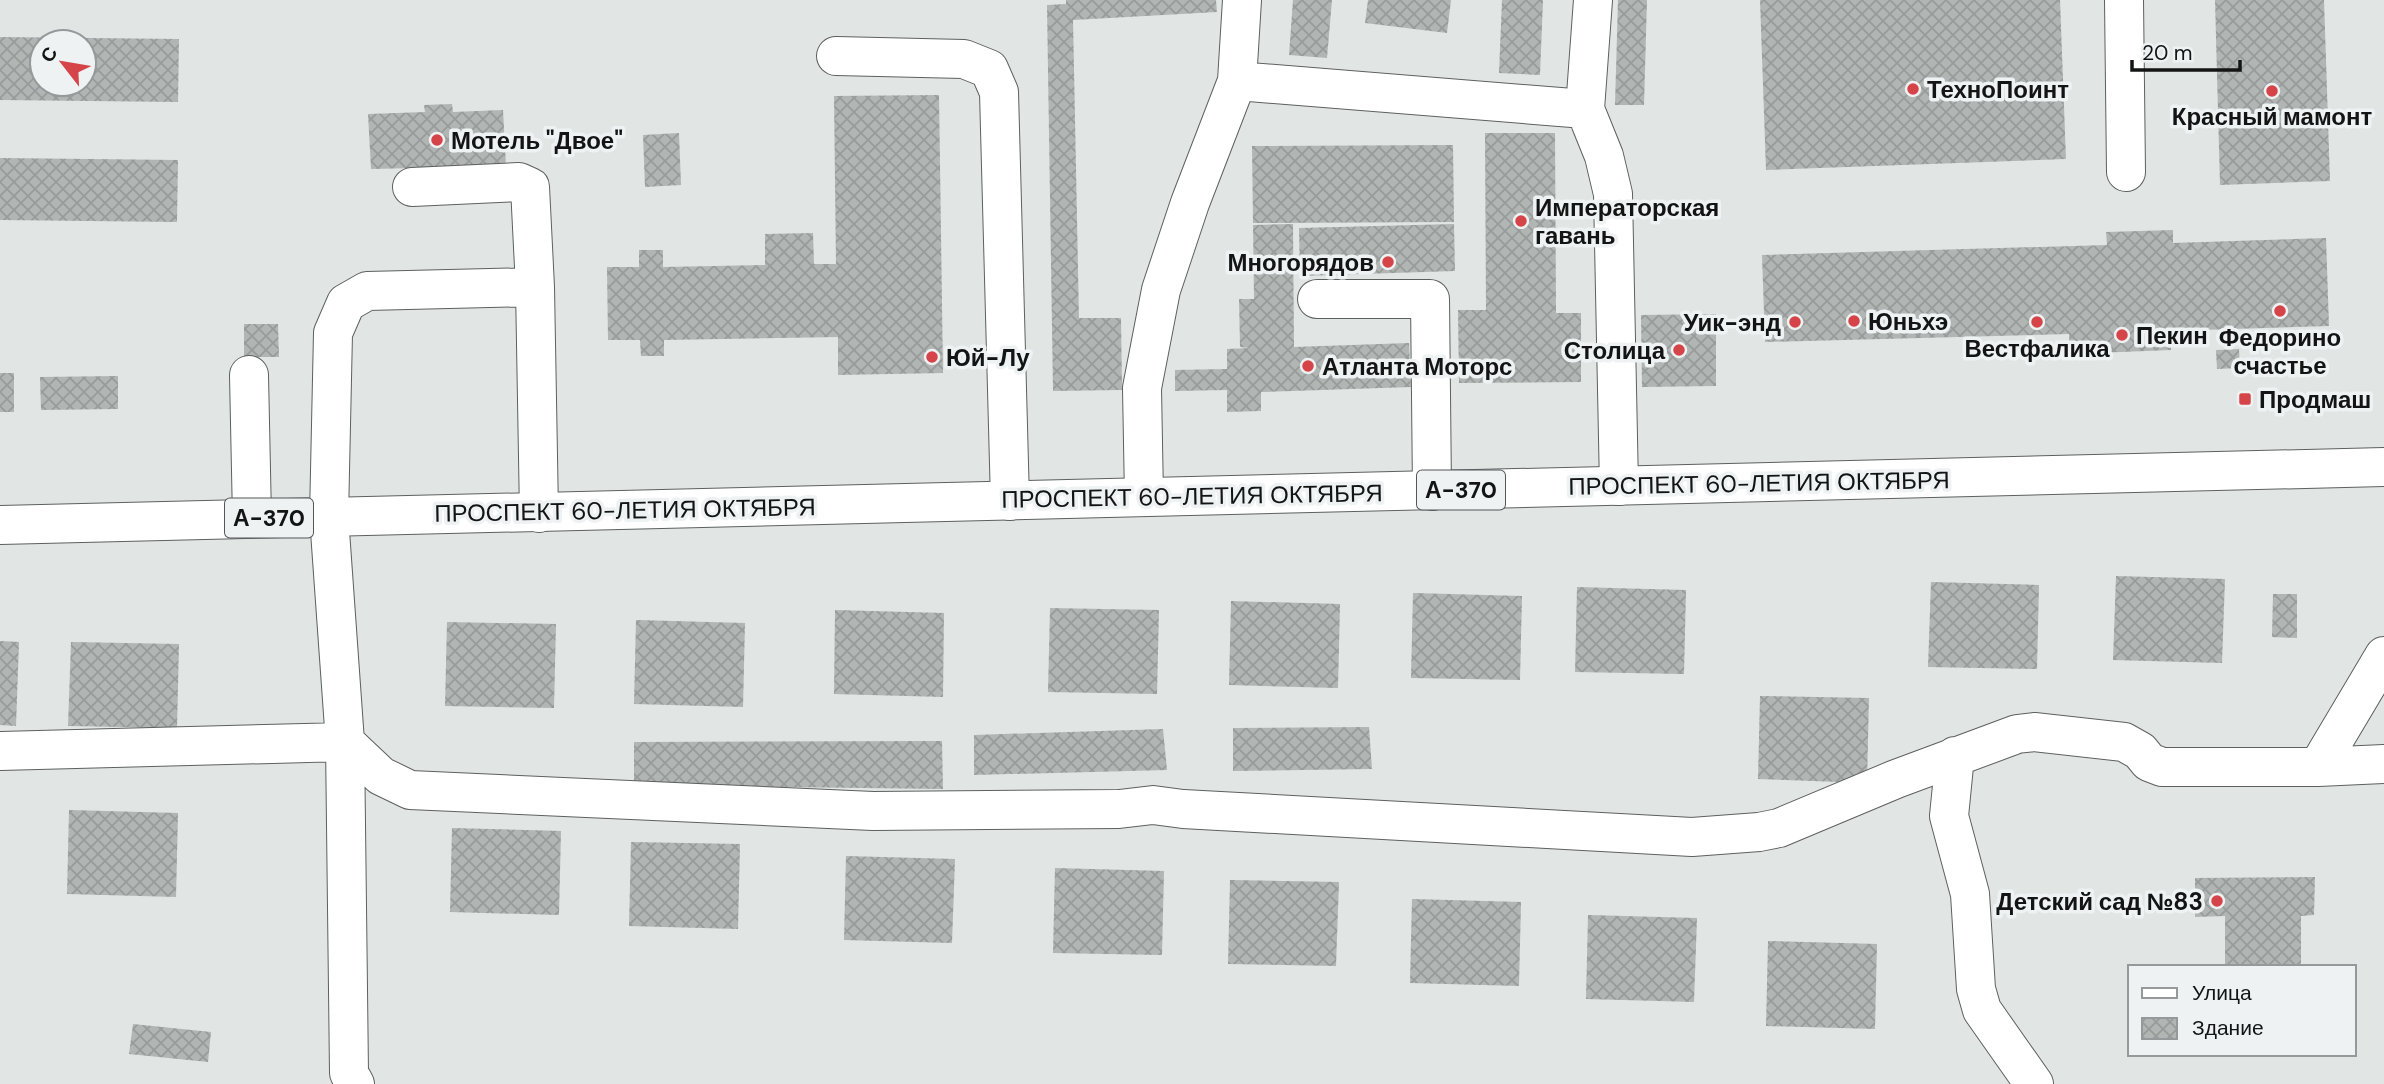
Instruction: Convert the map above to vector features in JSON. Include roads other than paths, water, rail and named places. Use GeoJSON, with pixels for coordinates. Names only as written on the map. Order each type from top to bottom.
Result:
{"type":"FeatureCollection","features":[{"type":"Feature","properties":{"kind":"main road"},"geometry":{"type":"LineString","coordinates":[[1144,497],[1142,388],[1161,290],[1190,203],[1237,81],[1242,0]]}},
{"type":"Feature","properties":{"kind":"main road"},"geometry":{"type":"LineString","coordinates":[[1594,0],[1585,109],[1604,156],[1613,194],[1619,486]]}},
{"type":"Feature","properties":{"kind":"main road"},"geometry":{"type":"LineString","coordinates":[[2124,0],[2126,172]]}},
{"type":"Feature","properties":{"kind":"main road"},"geometry":{"type":"LineString","coordinates":[[836,56],[964,59],[989,69],[999,92],[1010,500]]}},
{"type":"Feature","properties":{"kind":"main road"},"geometry":{"type":"LineString","coordinates":[[1237,81],[1585,109]]}},
{"type":"Feature","properties":{"kind":"main road"},"geometry":{"type":"LineString","coordinates":[[412,187],[519,182],[530,187],[535,287],[539,513]]}},
{"type":"Feature","properties":{"kind":"main road"},"geometry":{"type":"LineString","coordinates":[[355,1084],[349,1073],[345,742],[328,517],[333,333],[346,303],[367,292],[535,287]]}},
{"type":"Feature","properties":{"kind":"main road"},"geometry":{"type":"LineString","coordinates":[[1317,299],[1430,299],[1432,491]]}},
{"type":"Feature","properties":{"kind":"main road"},"geometry":{"type":"LineString","coordinates":[[248,375],[252,518]]}},
{"type":"Feature","properties":{"kind":"main road","name":"ПРОСПЕКТ 60-ЛЕТИЯ ОКТЯБРЯ"},"geometry":{"type":"LineString","coordinates":[[0,525],[2384,467]]}},
{"type":"Feature","properties":{"kind":"main road"},"geometry":{"type":"LineString","coordinates":[[2318,767],[2384,656]]}},
{"type":"Feature","properties":{"kind":"main road"},"geometry":{"type":"LineString","coordinates":[[0,751],[345,742],[381,776],[410,790],[873,810],[1119,809],[1153,805],[1196,810],[1692,837],[1779,828],[1955,756],[2006,738],[2034,732],[2124,742],[2140,751],[2149,762],[2162,767],[2318,767],[2384,764]]}},
{"type":"Feature","properties":{"kind":"main road"},"geometry":{"type":"LineString","coordinates":[[1955,756],[1949,816],[1970,894],[1976,989],[1982,1010],[2034,1084]]}},
{"type":"Feature","properties":{"kind":"place","name":"ТехноПоинт"},"geometry":{"type":"Point","coordinates":[1913,89]}},
{"type":"Feature","properties":{"kind":"place","name":"Красный мамонт"},"geometry":{"type":"Point","coordinates":[2272,91]}},
{"type":"Feature","properties":{"kind":"place","name":"Мотель \"Двое\""},"geometry":{"type":"Point","coordinates":[437,140]}},
{"type":"Feature","properties":{"kind":"place","name":"Императорская гавань"},"geometry":{"type":"Point","coordinates":[1521,221]}},
{"type":"Feature","properties":{"kind":"place","name":"Многорядов"},"geometry":{"type":"Point","coordinates":[1388,262]}},
{"type":"Feature","properties":{"kind":"place","name":"Федорино счастье"},"geometry":{"type":"Point","coordinates":[2280,311]}},
{"type":"Feature","properties":{"kind":"place","name":"Юньхэ"},"geometry":{"type":"Point","coordinates":[1854,321]}},
{"type":"Feature","properties":{"kind":"place","name":"Уик-энд"},"geometry":{"type":"Point","coordinates":[1795,322]}},
{"type":"Feature","properties":{"kind":"place","name":"Вестфалика"},"geometry":{"type":"Point","coordinates":[2037,322]}},
{"type":"Feature","properties":{"kind":"place","name":"Пекин"},"geometry":{"type":"Point","coordinates":[2122,335]}},
{"type":"Feature","properties":{"kind":"place","name":"Столица"},"geometry":{"type":"Point","coordinates":[1679,350]}},
{"type":"Feature","properties":{"kind":"place","name":"Юй-Лу"},"geometry":{"type":"Point","coordinates":[932,357]}},
{"type":"Feature","properties":{"kind":"place","name":"Атланта Моторс"},"geometry":{"type":"Point","coordinates":[1308,366]}},
{"type":"Feature","properties":{"kind":"place","name":"Продмаш"},"geometry":{"type":"Point","coordinates":[2245,399]}},
{"type":"Feature","properties":{"kind":"place","name":"Детский сад №83"},"geometry":{"type":"Point","coordinates":[2217,901]}}]}
